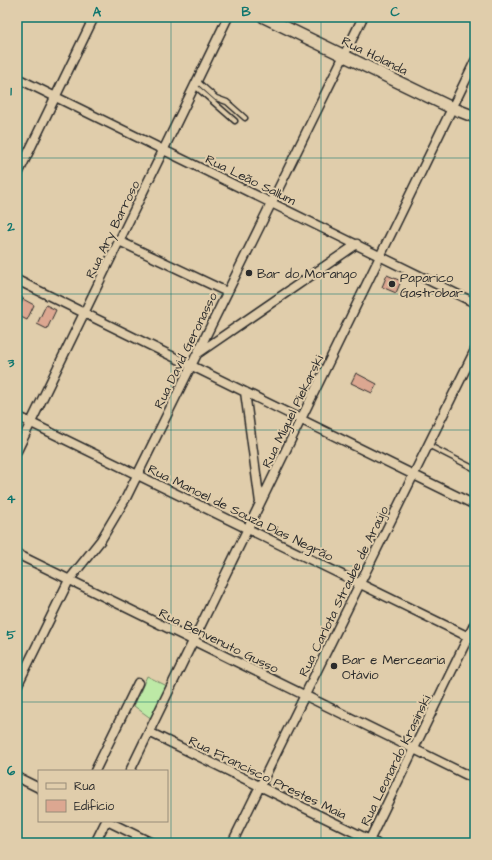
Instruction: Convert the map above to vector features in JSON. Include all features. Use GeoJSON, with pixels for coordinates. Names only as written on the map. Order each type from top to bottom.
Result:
{"type":"FeatureCollection","features":[{"type":"Feature","properties":{"kind":"main road","name":"Rua Holanda"},"geometry":{"type":"LineString","coordinates":[[264,17],[452,108],[475,117]]}},
{"type":"Feature","properties":{"kind":"street"},"geometry":{"type":"LineString","coordinates":[[17,176],[94,17]]}},
{"type":"Feature","properties":{"kind":"street","name":"Rua Ary Barroso"},"geometry":{"type":"LineString","coordinates":[[17,451],[228,17]]}},
{"type":"Feature","properties":{"kind":"street","name":"Rua David Geronasso"},"geometry":{"type":"LineString","coordinates":[[17,686],[69,580],[109,528],[137,475],[363,17]]}},
{"type":"Feature","properties":{"kind":"street","name":"Rua Miguel Piekarski"},"geometry":{"type":"LineString","coordinates":[[130,770],[475,61]]}},
{"type":"Feature","properties":{"kind":"street","name":"Rua Leão Sallum"},"geometry":{"type":"LineString","coordinates":[[17,78],[475,303]]}},
{"type":"Feature","properties":{"kind":"street"},"geometry":{"type":"LineString","coordinates":[[120,241],[227,292]]}},
{"type":"Feature","properties":{"kind":"street"},"geometry":{"type":"LineString","coordinates":[[196,355],[356,244]]}},
{"type":"Feature","properties":{"kind":"street"},"geometry":{"type":"LineString","coordinates":[[17,280],[475,505]]}},
{"type":"Feature","properties":{"kind":"street","name":"Rua Carlota Straube de Araújo"},"geometry":{"type":"LineString","coordinates":[[232,843],[475,350]]}},
{"type":"Feature","properties":{"kind":"street"},"geometry":{"type":"LineString","coordinates":[[245,392],[260,503]]}},
{"type":"Feature","properties":{"kind":"street","name":"Rua Manoel de Souza Dias Negrão"},"geometry":{"type":"LineString","coordinates":[[17,416],[472,639]]}},
{"type":"Feature","properties":{"kind":"street","name":"Rua Benvenuto Gusso"},"geometry":{"type":"LineString","coordinates":[[17,554],[475,779]]}},
{"type":"Feature","properties":{"kind":"street","name":"Rua Leonardo Krasinski"},"geometry":{"type":"LineString","coordinates":[[371,842],[414,749],[472,639],[475,623]]}},
{"type":"Feature","properties":{"kind":"street"},"geometry":{"type":"LineString","coordinates":[[95,770],[138,683]]}},
{"type":"Feature","properties":{"kind":"street","name":"Rua Francisco Prestes Maia"},"geometry":{"type":"LineString","coordinates":[[149,732],[371,842]]}},
{"type":"Feature","properties":{"kind":"street"},"geometry":{"type":"LineString","coordinates":[[17,777],[38,788]]}},
{"type":"Feature","properties":{"kind":"street"},"geometry":{"type":"LineString","coordinates":[[95,843],[106,822]]}},
{"type":"Feature","properties":{"kind":"street"},"geometry":{"type":"LineString","coordinates":[[108,822],[152,843]]}},
{"type":"Feature","properties":{"kind":"lane"},"geometry":{"type":"LineString","coordinates":[[196,84],[216,98],[227,102],[244,118]]}},
{"type":"Feature","properties":{"kind":"lane"},"geometry":{"type":"LineString","coordinates":[[196,84],[235,121]]}},
{"type":"Feature","properties":{"kind":"lane"},"geometry":{"type":"LineString","coordinates":[[428,445],[475,470]]}},
{"type":"Feature","properties":{"kind":"green space"},"geometry":{"type":"Polygon","coordinates":[[[147,676],[171,688],[156,722],[134,706],[147,676]]]}},
{"type":"Feature","properties":{"kind":"building","name":"Paparico Gastrobar"},"geometry":{"type":"Polygon","coordinates":[[[387,275],[401,281],[396,293],[382,287],[387,275]]]}},
{"type":"Feature","properties":{"kind":"building"},"geometry":{"type":"Polygon","coordinates":[[[17,295],[23,298],[18,310],[17,310],[17,295]]]}},
{"type":"Feature","properties":{"kind":"building"},"geometry":{"type":"Polygon","coordinates":[[[23,299],[34,305],[27,320],[17,315],[23,299]]]}},
{"type":"Feature","properties":{"kind":"building"},"geometry":{"type":"Polygon","coordinates":[[[46,305],[56,310],[47,329],[37,324],[46,305]]]}},
{"type":"Feature","properties":{"kind":"building"},"geometry":{"type":"Polygon","coordinates":[[[356,373],[377,384],[372,393],[351,383],[356,373]]]}},
{"type":"Feature","properties":{"kind":"place","name":"Bar do Morango"},"geometry":{"type":"Point","coordinates":[249,273]}},
{"type":"Feature","properties":{"kind":"place","name":"Paparico Gastrobar"},"geometry":{"type":"Point","coordinates":[392,284]}},
{"type":"Feature","properties":{"kind":"place","name":"Bar e Mercearia Otávio"},"geometry":{"type":"Point","coordinates":[334,666]}}]}
